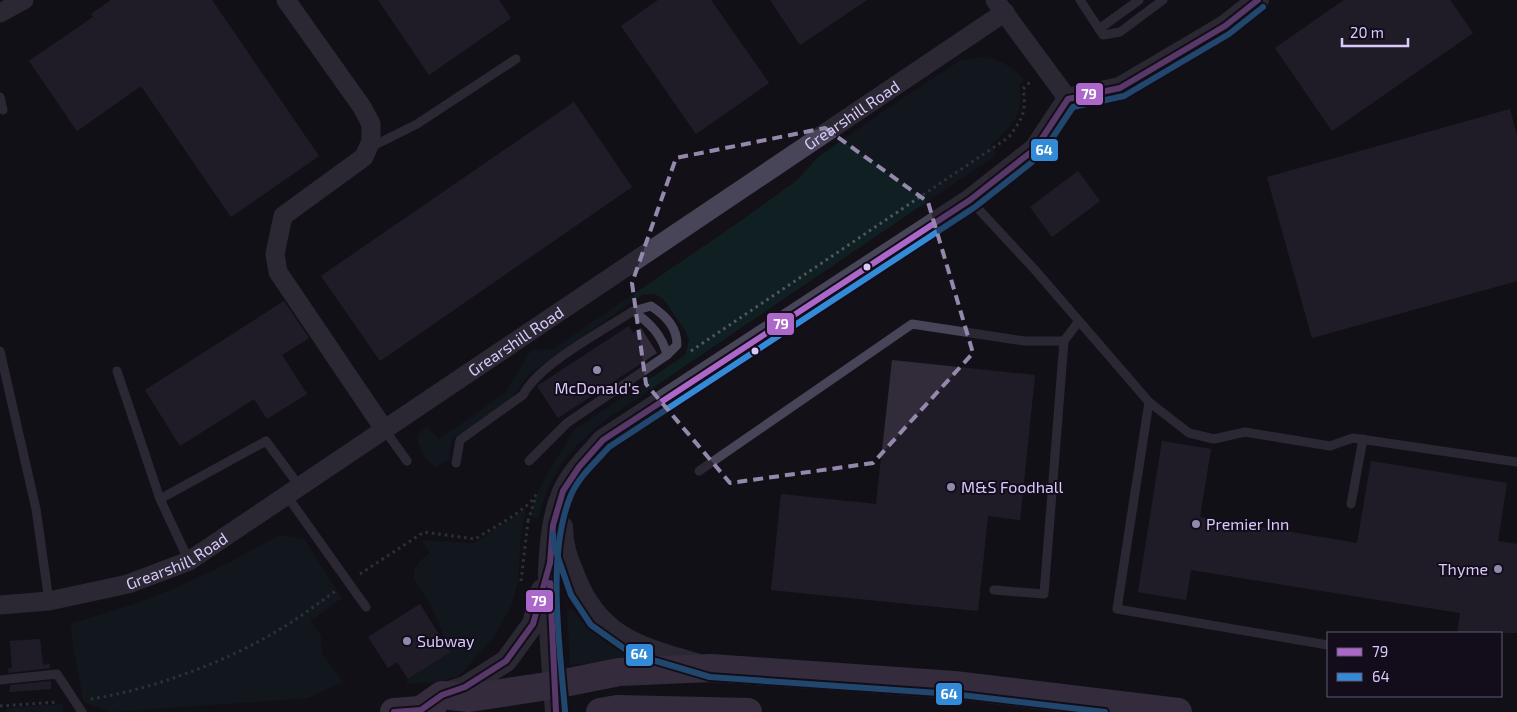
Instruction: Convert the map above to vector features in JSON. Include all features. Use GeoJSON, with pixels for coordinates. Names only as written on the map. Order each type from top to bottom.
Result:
{"type":"FeatureCollection","features":[{"type":"Feature","properties":{"kind":"main road"},"geometry":{"type":"LineString","coordinates":[[394,712],[619,672],[711,668],[954,685],[1178,712]]}},
{"type":"Feature","properties":{"kind":"main road"},"geometry":{"type":"LineString","coordinates":[[600,712],[617,709],[748,712]]}},
{"type":"Feature","properties":{"kind":"street"},"geometry":{"type":"LineString","coordinates":[[0,13],[24,0]]}},
{"type":"Feature","properties":{"kind":"street"},"geometry":{"type":"LineString","coordinates":[[286,0],[362,107],[371,124],[371,141],[364,157],[284,216],[275,254],[278,272],[384,429]]}},
{"type":"Feature","properties":{"kind":"street"},"geometry":{"type":"LineString","coordinates":[[556,712],[550,563],[553,525],[563,491],[579,467],[603,440],[970,200],[1035,149],[1068,99],[1120,88],[1225,26],[1258,0]]}},
{"type":"Feature","properties":{"kind":"street"},"geometry":{"type":"LineString","coordinates":[[1000,6],[1068,99]]}},
{"type":"Feature","properties":{"kind":"street","name":"Grearshill Road"},"geometry":{"type":"LineString","coordinates":[[0,606],[49,601],[128,584],[189,561],[294,492],[1000,6]]}},
{"type":"Feature","properties":{"kind":"street"},"geometry":{"type":"LineString","coordinates":[[563,491],[562,544],[579,591],[598,619],[629,641],[658,653],[711,668]]}},
{"type":"Feature","properties":{"kind":"street"},"geometry":{"type":"LineString","coordinates":[[431,705],[465,687],[506,661],[533,624],[550,563]]}},
{"type":"Feature","properties":{"kind":"lane"},"geometry":{"type":"LineString","coordinates":[[1080,0],[1103,35],[1120,32],[1163,0]]}},
{"type":"Feature","properties":{"kind":"lane"},"geometry":{"type":"LineString","coordinates":[[1099,29],[1139,0]]}},
{"type":"Feature","properties":{"kind":"lane"},"geometry":{"type":"LineString","coordinates":[[368,149],[417,124],[516,59]]}},
{"type":"Feature","properties":{"kind":"lane"},"geometry":{"type":"LineString","coordinates":[[0,98],[3,110]]}},
{"type":"Feature","properties":{"kind":"lane"},"geometry":{"type":"LineString","coordinates":[[970,200],[1149,402],[1189,432],[1214,440],[1245,432],[1330,446],[1353,438],[1517,462]]}},
{"type":"Feature","properties":{"kind":"lane"},"geometry":{"type":"LineString","coordinates":[[456,463],[460,440],[523,394],[529,383],[564,356],[634,311],[651,306],[665,316],[677,333],[677,345],[667,355],[567,423],[529,460]]}},
{"type":"Feature","properties":{"kind":"lane"},"geometry":{"type":"LineString","coordinates":[[634,311],[654,328],[664,342],[667,355]]}},
{"type":"Feature","properties":{"kind":"lane"},"geometry":{"type":"LineString","coordinates":[[994,590],[1044,594],[1064,341],[1079,321]]}},
{"type":"Feature","properties":{"kind":"lane"},"geometry":{"type":"LineString","coordinates":[[699,471],[912,324],[1024,340],[1064,341]]}},
{"type":"Feature","properties":{"kind":"lane"},"geometry":{"type":"LineString","coordinates":[[0,351],[36,509],[49,601]]}},
{"type":"Feature","properties":{"kind":"lane"},"geometry":{"type":"LineString","coordinates":[[117,371],[160,499],[189,561]]}},
{"type":"Feature","properties":{"kind":"lane"},"geometry":{"type":"LineString","coordinates":[[1149,402],[1117,610],[1327,645]]}},
{"type":"Feature","properties":{"kind":"lane"},"geometry":{"type":"LineString","coordinates":[[384,429],[407,461]]}},
{"type":"Feature","properties":{"kind":"lane"},"geometry":{"type":"LineString","coordinates":[[1351,504],[1363,439]]}},
{"type":"Feature","properties":{"kind":"lane"},"geometry":{"type":"LineString","coordinates":[[160,499],[266,441],[348,582],[366,607]]}},
{"type":"Feature","properties":{"kind":"lane"},"geometry":{"type":"LineString","coordinates":[[0,680],[57,674],[82,712]]}},
{"type":"Feature","properties":{"kind":"path"},"geometry":{"type":"LineString","coordinates":[[521,585],[528,521],[535,498]]}},
{"type":"Feature","properties":{"kind":"path"},"geometry":{"type":"LineString","coordinates":[[528,521],[553,525]]}},
{"type":"Feature","properties":{"kind":"path"},"geometry":{"type":"LineString","coordinates":[[0,706],[75,701],[119,695],[223,660],[277,631],[348,582]]}},
{"type":"Feature","properties":{"kind":"highlighted area"},"geometry":{"type":"Polygon","coordinates":[[[825,128],[928,202],[973,353],[873,463],[730,483],[646,384],[632,283],[676,158],[825,128]]]}},
{"type":"Feature","properties":{"kind":"shaded area"},"geometry":{"type":"Polygon","coordinates":[[[983,57],[1006,65],[1025,80],[1019,84],[1020,104],[1015,119],[991,145],[996,155],[593,430],[571,451],[555,475],[538,519],[529,515],[535,498],[574,430],[685,355],[689,340],[686,332],[664,300],[655,294],[642,295],[529,374],[510,400],[452,439],[449,459],[435,468],[424,456],[417,440],[419,433],[427,427],[439,439],[505,393],[531,350],[553,349],[742,220],[797,180],[818,157],[894,104],[961,60],[983,57]]]}},
{"type":"Feature","properties":{"kind":"shaded area"},"geometry":{"type":"Polygon","coordinates":[[[526,509],[521,535],[518,582],[511,606],[494,637],[459,676],[438,682],[406,684],[408,679],[450,652],[433,609],[414,579],[414,570],[422,559],[430,553],[421,540],[474,543],[526,509]]]}},
{"type":"Feature","properties":{"kind":"shaded area"},"geometry":{"type":"Polygon","coordinates":[[[279,535],[304,539],[342,598],[310,621],[321,635],[322,653],[343,682],[308,698],[111,712],[84,702],[73,647],[71,623],[153,597],[228,563],[279,535]]]}},
{"type":"Feature","properties":{"kind":"shaded area"},"geometry":{"type":"Polygon","coordinates":[[[567,609],[573,610],[588,627],[604,640],[642,661],[570,665],[567,609]]]}},
{"type":"Feature","properties":{"kind":"shaded area"},"geometry":{"type":"Polygon","coordinates":[[[63,704],[63,712],[6,712],[7,708],[63,704]]]}},
{"type":"Feature","properties":{"kind":"building"},"geometry":{"type":"Polygon","coordinates":[[[111,0],[212,0],[319,156],[231,217],[141,86],[77,131],[29,61],[93,17],[91,14],[111,0]]]}},
{"type":"Feature","properties":{"kind":"building"},"geometry":{"type":"Polygon","coordinates":[[[378,0],[499,0],[511,18],[429,75],[378,0]]]}},
{"type":"Feature","properties":{"kind":"building"},"geometry":{"type":"Polygon","coordinates":[[[658,0],[711,0],[769,83],[696,134],[621,26],[658,0]]]}},
{"type":"Feature","properties":{"kind":"building"},"geometry":{"type":"Polygon","coordinates":[[[770,0],[867,0],[800,45],[770,0]]]}},
{"type":"Feature","properties":{"kind":"building"},"geometry":{"type":"Polygon","coordinates":[[[1344,0],[1450,0],[1473,33],[1332,131],[1275,48],[1344,0]]]}},
{"type":"Feature","properties":{"kind":"building"},"geometry":{"type":"Polygon","coordinates":[[[574,102],[632,187],[380,361],[321,276],[574,102]]]}},
{"type":"Feature","properties":{"kind":"building"},"geometry":{"type":"Polygon","coordinates":[[[1510,109],[1517,136],[1517,281],[1312,338],[1267,177],[1510,109]]]}},
{"type":"Feature","properties":{"kind":"building"},"geometry":{"type":"Polygon","coordinates":[[[1078,171],[1100,201],[1052,237],[1030,207],[1078,171]]]}},
{"type":"Feature","properties":{"kind":"building"},"geometry":{"type":"Polygon","coordinates":[[[284,301],[309,338],[282,355],[307,394],[267,419],[254,399],[180,446],[145,390],[284,301]]]}},
{"type":"Feature","properties":{"kind":"building","name":"McDonald's"},"geometry":{"type":"Polygon","coordinates":[[[629,326],[633,333],[641,328],[657,353],[558,418],[537,386],[629,326]]]}},
{"type":"Feature","properties":{"kind":"building"},"geometry":{"type":"Polygon","coordinates":[[[892,360],[1035,375],[1020,520],[988,516],[978,611],[771,590],[781,494],[876,504],[892,360]]]}},
{"type":"Feature","properties":{"kind":"building","name":"Premier Inn"},"geometry":{"type":"Polygon","coordinates":[[[1162,441],[1211,449],[1200,517],[1357,543],[1371,461],[1507,483],[1498,541],[1517,544],[1517,633],[1457,632],[1460,613],[1191,570],[1186,600],[1138,592],[1162,441]]]}},
{"type":"Feature","properties":{"kind":"building","name":"Subway"},"geometry":{"type":"Polygon","coordinates":[[[420,604],[450,652],[408,679],[397,662],[388,668],[368,637],[420,604]]]}},
{"type":"Feature","properties":{"kind":"building"},"geometry":{"type":"Polygon","coordinates":[[[40,639],[43,665],[50,664],[50,668],[9,673],[8,669],[12,668],[10,641],[40,639]]]}},
{"type":"Feature","properties":{"kind":"building"},"geometry":{"type":"Polygon","coordinates":[[[51,681],[51,689],[10,692],[10,685],[51,681]]]}},
{"type":"Feature","properties":{"kind":"transit line","name":"79"},"geometry":{"type":"LineString","coordinates":[[394,712],[421,710],[442,695],[465,687],[506,661],[533,624],[550,563],[553,525],[563,491],[579,467],[603,440],[970,200],[1035,149],[1068,99],[1120,88],[1225,26],[1258,0]]}},
{"type":"Feature","properties":{"kind":"transit line","name":"64"},"geometry":{"type":"LineString","coordinates":[[565,711],[557,602],[559,545],[563,519],[574,488],[583,475],[609,447],[975,207],[1041,155],[1073,107],[1124,96],[1229,34],[1263,7]]}},
{"type":"Feature","properties":{"kind":"transit line","name":"64"},"geometry":{"type":"LineString","coordinates":[[553,534],[554,546],[571,595],[591,625],[625,649],[656,661],[710,677],[953,694],[1105,712]]}},
{"type":"Feature","properties":{"kind":"transit line","name":"79"},"geometry":{"type":"LineString","coordinates":[[550,583],[556,712]]}},
{"type":"Feature","properties":{"kind":"place","name":"McDonald's"},"geometry":{"type":"Point","coordinates":[597,370]}},
{"type":"Feature","properties":{"kind":"place","name":"M&S Foodhall"},"geometry":{"type":"Point","coordinates":[951,487]}},
{"type":"Feature","properties":{"kind":"place","name":"Premier Inn"},"geometry":{"type":"Point","coordinates":[1196,524]}},
{"type":"Feature","properties":{"kind":"place","name":"Thyme"},"geometry":{"type":"Point","coordinates":[1498,569]}},
{"type":"Feature","properties":{"kind":"place","name":"Subway"},"geometry":{"type":"Point","coordinates":[407,641]}}]}
